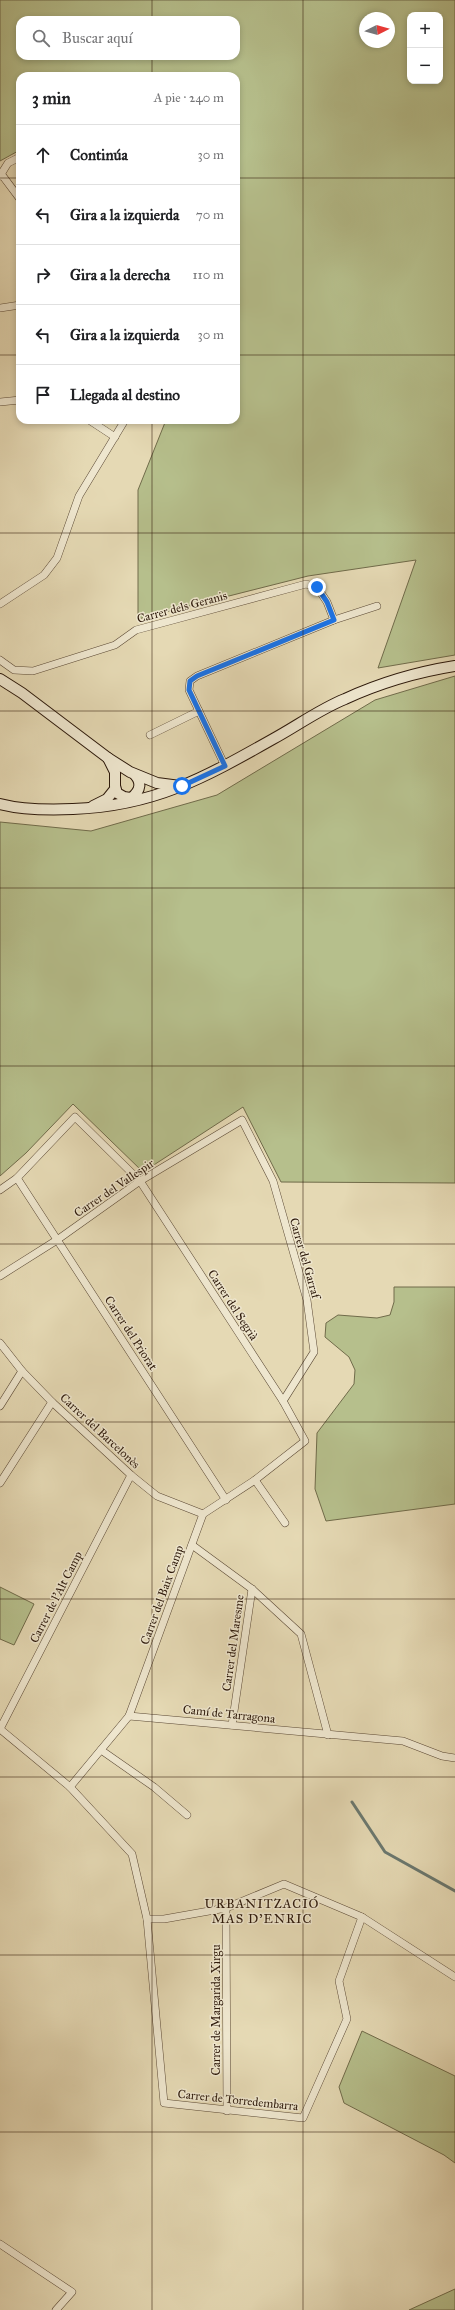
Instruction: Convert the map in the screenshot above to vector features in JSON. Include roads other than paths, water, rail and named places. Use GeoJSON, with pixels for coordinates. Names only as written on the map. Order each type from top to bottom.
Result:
{"type":"FeatureCollection","features":[{"type":"Feature","properties":{"kind":"main road"},"geometry":{"type":"LineString","coordinates":[[0,804],[36,809],[89,808],[120,805],[144,800],[182,786],[225,766],[343,699],[398,678],[455,666]]}},
{"type":"Feature","properties":{"kind":"main road"},"geometry":{"type":"LineString","coordinates":[[0,679],[22,693],[108,758],[133,774],[156,783],[182,786]]}},
{"type":"Feature","properties":{"kind":"main road"},"geometry":{"type":"LineString","coordinates":[[108,758],[115,772],[116,785],[120,796],[144,800]]}},
{"type":"Feature","properties":{"kind":"main road"},"geometry":{"type":"LineString","coordinates":[[89,808],[107,799],[116,785],[119,775],[133,774]]}},
{"type":"Feature","properties":{"kind":"main road"},"geometry":{"type":"LineString","coordinates":[[120,805],[132,798],[140,787],[140,783],[133,774]]}},
{"type":"Feature","properties":{"kind":"street"},"geometry":{"type":"LineString","coordinates":[[16,159],[8,163],[1,176],[16,194]]}},
{"type":"Feature","properties":{"kind":"street"},"geometry":{"type":"LineString","coordinates":[[0,308],[16,306]]}},
{"type":"Feature","properties":{"kind":"street"},"geometry":{"type":"LineString","coordinates":[[0,402],[16,400]]}},
{"type":"Feature","properties":{"kind":"street"},"geometry":{"type":"LineString","coordinates":[[95,424],[115,437]]}},
{"type":"Feature","properties":{"kind":"street"},"geometry":{"type":"LineString","coordinates":[[0,604],[44,575],[57,558],[79,496],[123,424]]}},
{"type":"Feature","properties":{"kind":"street","name":"Carrer dels Geranis"},"geometry":{"type":"LineString","coordinates":[[0,660],[14,670],[33,671],[115,645],[136,630],[306,584],[317,587],[327,602],[334,620]]}},
{"type":"Feature","properties":{"kind":"street"},"geometry":{"type":"LineString","coordinates":[[225,766],[189,690],[190,681],[197,676],[334,620],[377,606]]}},
{"type":"Feature","properties":{"kind":"street"},"geometry":{"type":"LineString","coordinates":[[150,735],[199,711]]}},
{"type":"Feature","properties":{"kind":"street","name":"Carrer del Segrià"},"geometry":{"type":"LineString","coordinates":[[17,1178],[75,1117],[140,1181],[283,1401],[305,1441],[255,1480]]}},
{"type":"Feature","properties":{"kind":"street","name":"Carrer del Vallespir"},"geometry":{"type":"LineString","coordinates":[[0,1276],[56,1240],[140,1181],[242,1120]]}},
{"type":"Feature","properties":{"kind":"street","name":"Carrer del Garraf"},"geometry":{"type":"LineString","coordinates":[[242,1120],[273,1181],[308,1308],[314,1352],[283,1401]]}},
{"type":"Feature","properties":{"kind":"street"},"geometry":{"type":"LineString","coordinates":[[0,1190],[17,1178]]}},
{"type":"Feature","properties":{"kind":"street","name":"Carrer del Priorat"},"geometry":{"type":"LineString","coordinates":[[17,1178],[226,1500]]}},
{"type":"Feature","properties":{"kind":"street","name":"Carrer del Barcelonès"},"geometry":{"type":"LineString","coordinates":[[0,1343],[22,1371],[52,1402],[131,1475],[157,1496],[202,1514]]}},
{"type":"Feature","properties":{"kind":"street"},"geometry":{"type":"LineString","coordinates":[[0,1406],[22,1371]]}},
{"type":"Feature","properties":{"kind":"street"},"geometry":{"type":"LineString","coordinates":[[0,1483],[52,1402]]}},
{"type":"Feature","properties":{"kind":"street","name":"Carrer de l'Alt Camp"},"geometry":{"type":"LineString","coordinates":[[0,1729],[131,1475]]}},
{"type":"Feature","properties":{"kind":"street"},"geometry":{"type":"LineString","coordinates":[[202,1514],[255,1480],[285,1523]]}},
{"type":"Feature","properties":{"kind":"street","name":"Carrer del Baix Camp"},"geometry":{"type":"LineString","coordinates":[[70,1787],[129,1716],[202,1514]]}},
{"type":"Feature","properties":{"kind":"street"},"geometry":{"type":"LineString","coordinates":[[192,1545],[252,1588],[301,1634],[328,1736]]}},
{"type":"Feature","properties":{"kind":"street","name":"Carrer del Maresme"},"geometry":{"type":"LineString","coordinates":[[232,1725],[252,1588]]}},
{"type":"Feature","properties":{"kind":"street","name":"Camí de Tarragona"},"geometry":{"type":"LineString","coordinates":[[129,1716],[232,1725],[328,1736],[403,1741],[442,1756],[455,1758]]}},
{"type":"Feature","properties":{"kind":"street"},"geometry":{"type":"LineString","coordinates":[[0,1729],[70,1787],[132,1854],[147,1919],[164,1919],[226,1908],[284,1884],[362,1917],[455,1976]]}},
{"type":"Feature","properties":{"kind":"street"},"geometry":{"type":"LineString","coordinates":[[101,1750],[154,1787],[187,1815]]}},
{"type":"Feature","properties":{"kind":"street","name":"Carrer de Margarida Xirgu"},"geometry":{"type":"LineString","coordinates":[[226,1908],[228,2111]]}},
{"type":"Feature","properties":{"kind":"street","name":"Carrer de Torredembarra"},"geometry":{"type":"LineString","coordinates":[[147,1919],[164,2103],[303,2118],[347,2019],[339,1981],[362,1917]]}},
{"type":"Feature","properties":{"kind":"street"},"geometry":{"type":"LineString","coordinates":[[0,2244],[72,2292],[56,2310]]}},
{"type":"Feature","properties":{"kind":"waterway"},"geometry":{"type":"LineString","coordinates":[[352,1802],[385,1852],[455,1891]]}},
{"type":"Feature","properties":{"kind":"district","name":"URBANITZACIÓ MAS D'ENRIC"},"geometry":{"type":"Point","coordinates":[262,1910]}}]}
